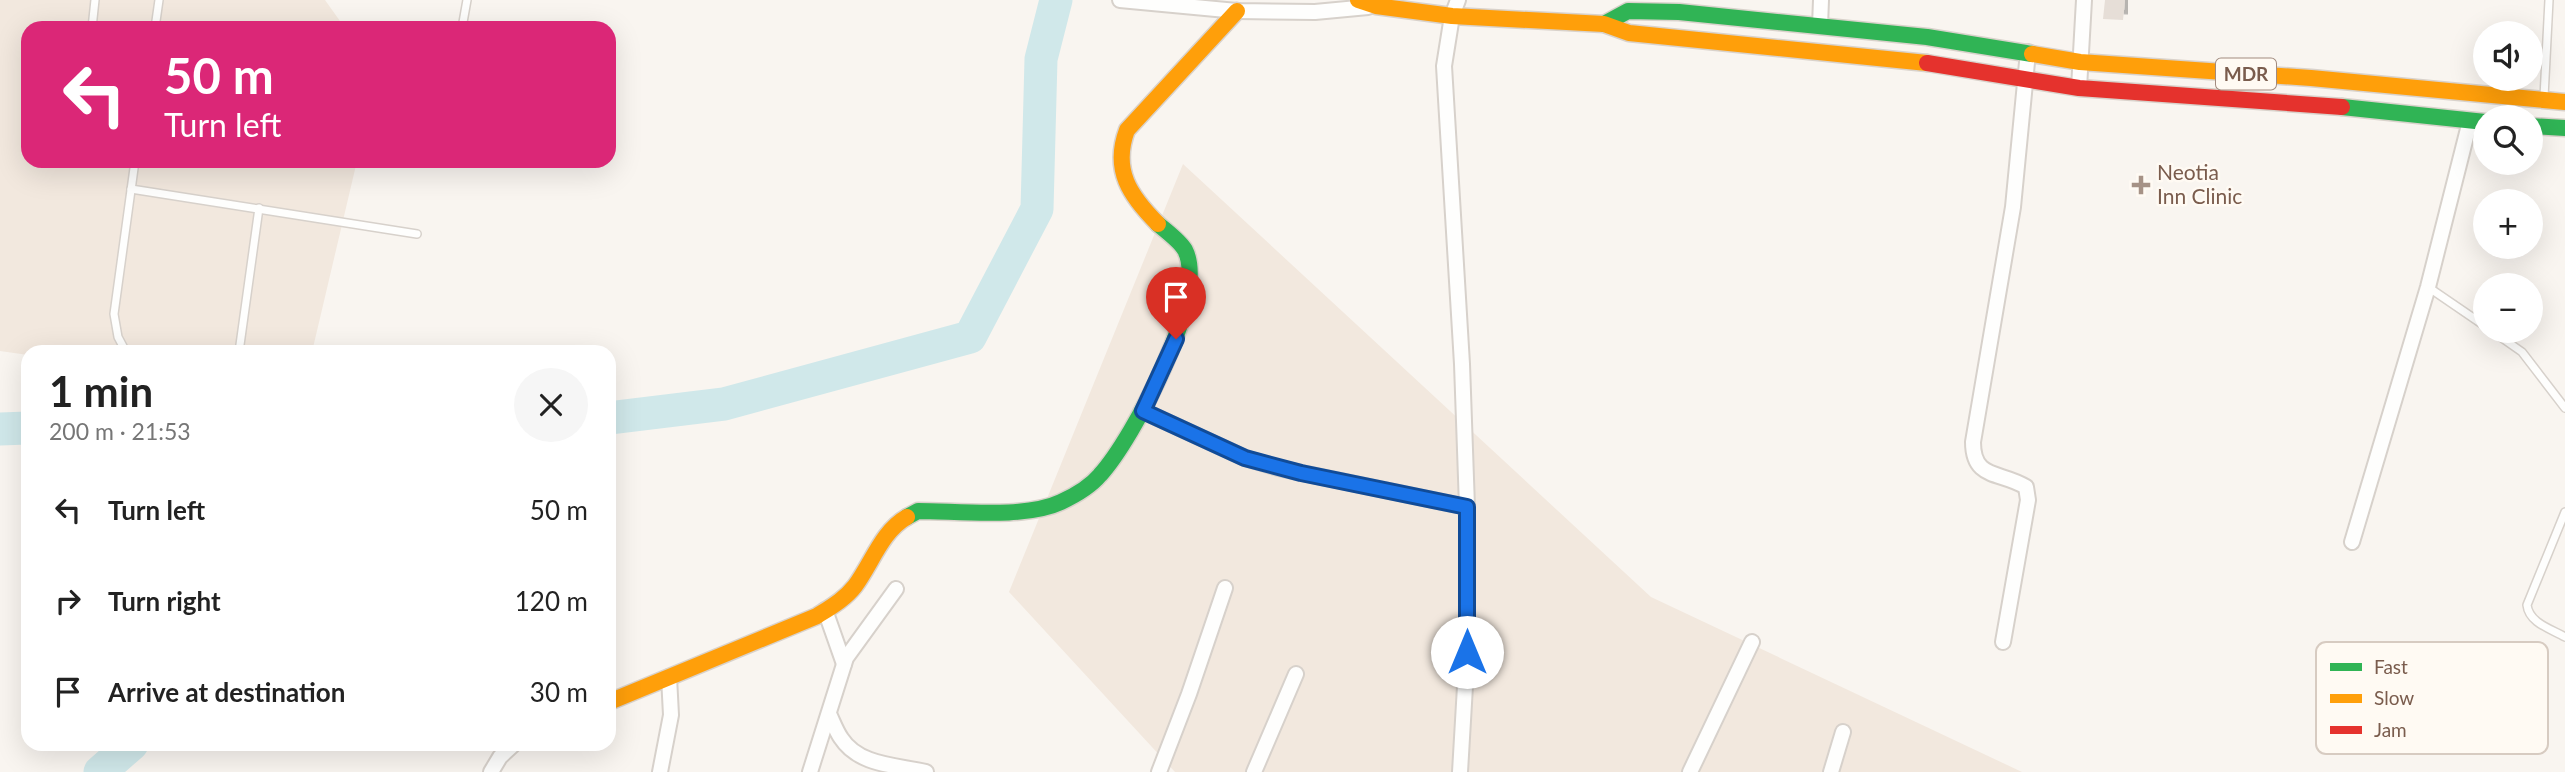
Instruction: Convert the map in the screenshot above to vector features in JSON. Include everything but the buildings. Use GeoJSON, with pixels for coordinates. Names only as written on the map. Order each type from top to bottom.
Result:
{"type":"FeatureCollection","features":[{"type":"Feature","properties":{"kind":"main road","name":"MDR"},"geometry":{"type":"LineString","coordinates":[[1359,0],[1376,6],[1452,16],[1604,24],[1629,33],[1924,63],[2079,88],[2308,104],[2473,121]]}},
{"type":"Feature","properties":{"kind":"main road","name":"MDR"},"geometry":{"type":"LineString","coordinates":[[1604,24],[1628,11],[1679,12],[1927,37],[2080,62],[2311,78],[2565,102]]}},
{"type":"Feature","properties":{"kind":"main road"},"geometry":{"type":"LineString","coordinates":[[616,699],[825,610],[843,599],[855,586],[895,524],[918,511],[1025,512],[1058,504],[1080,492],[1101,474],[1143,411],[1176,339],[1190,277],[1185,250],[1142,208],[1130,190],[1123,172],[1121,149],[1127,130],[1237,12]]}},
{"type":"Feature","properties":{"kind":"main road"},"geometry":{"type":"LineString","coordinates":[[2543,127],[2565,128]]}},
{"type":"Feature","properties":{"kind":"street"},"geometry":{"type":"LineString","coordinates":[[1120,0],[1237,12],[1315,12],[1376,6]]}},
{"type":"Feature","properties":{"kind":"street"},"geometry":{"type":"LineString","coordinates":[[1458,0],[1452,16],[1444,66],[1462,364],[1467,507],[1467,652],[1460,772]]}},
{"type":"Feature","properties":{"kind":"street"},"geometry":{"type":"LineString","coordinates":[[1820,26],[1821,0]]}},
{"type":"Feature","properties":{"kind":"street"},"geometry":{"type":"LineString","coordinates":[[2079,88],[2084,0]]}},
{"type":"Feature","properties":{"kind":"street"},"geometry":{"type":"LineString","coordinates":[[2003,642],[2028,500],[2026,487],[1989,473],[1977,464],[1973,457],[1973,442],[2013,207],[2028,52]]}},
{"type":"Feature","properties":{"kind":"street"},"geometry":{"type":"LineString","coordinates":[[2352,542],[2473,138]]}},
{"type":"Feature","properties":{"kind":"street"},"geometry":{"type":"LineString","coordinates":[[1143,411],[1245,458],[1278,468],[1467,507]]}},
{"type":"Feature","properties":{"kind":"street"},"geometry":{"type":"LineString","coordinates":[[1159,772],[1225,588]]}},
{"type":"Feature","properties":{"kind":"street"},"geometry":{"type":"LineString","coordinates":[[810,772],[844,664],[857,640],[896,589]]}},
{"type":"Feature","properties":{"kind":"street"},"geometry":{"type":"LineString","coordinates":[[825,610],[844,664]]}},
{"type":"Feature","properties":{"kind":"street"},"geometry":{"type":"LineString","coordinates":[[1690,772],[1752,642]]}},
{"type":"Feature","properties":{"kind":"street"},"geometry":{"type":"LineString","coordinates":[[1254,772],[1296,674]]}},
{"type":"Feature","properties":{"kind":"street"},"geometry":{"type":"LineString","coordinates":[[660,772],[671,715],[669,677]]}},
{"type":"Feature","properties":{"kind":"street"},"geometry":{"type":"LineString","coordinates":[[829,714],[841,738],[852,752],[878,763],[926,772]]}},
{"type":"Feature","properties":{"kind":"street"},"geometry":{"type":"LineString","coordinates":[[1831,772],[1843,732]]}},
{"type":"Feature","properties":{"kind":"street"},"geometry":{"type":"LineString","coordinates":[[491,772],[506,751]]}},
{"type":"Feature","properties":{"kind":"lane"},"geometry":{"type":"LineString","coordinates":[[93,21],[95,0]]}},
{"type":"Feature","properties":{"kind":"lane"},"geometry":{"type":"LineString","coordinates":[[156,21],[159,0]]}},
{"type":"Feature","properties":{"kind":"lane"},"geometry":{"type":"LineString","coordinates":[[463,21],[467,0]]}},
{"type":"Feature","properties":{"kind":"lane"},"geometry":{"type":"LineString","coordinates":[[2543,101],[2549,0]]}},
{"type":"Feature","properties":{"kind":"lane"},"geometry":{"type":"LineString","coordinates":[[122,345],[114,314],[134,168]]}},
{"type":"Feature","properties":{"kind":"lane"},"geometry":{"type":"LineString","coordinates":[[131,189],[417,234]]}},
{"type":"Feature","properties":{"kind":"lane"},"geometry":{"type":"LineString","coordinates":[[240,345],[259,208]]}},
{"type":"Feature","properties":{"kind":"lane"},"geometry":{"type":"LineString","coordinates":[[2428,287],[2473,318]]}},
{"type":"Feature","properties":{"kind":"lane"},"geometry":{"type":"LineString","coordinates":[[2509,343],[2522,352],[2565,408]]}},
{"type":"Feature","properties":{"kind":"lane"},"geometry":{"type":"LineString","coordinates":[[2565,512],[2526,605],[2534,620],[2565,637]]}},
{"type":"Feature","properties":{"kind":"shaded area"},"geometry":{"type":"Polygon","coordinates":[[[0,0],[325,0],[340,21],[21,21],[21,168],[355,168],[314,345],[21,345],[21,354],[0,351],[0,0]]]}},
{"type":"Feature","properties":{"kind":"shaded area"},"geometry":{"type":"Polygon","coordinates":[[[1183,164],[1651,597],[2022,772],[1175,772],[1009,592],[1183,164]]]}},
{"type":"Feature","properties":{"kind":"waterway"},"geometry":{"type":"LineString","coordinates":[[616,417],[724,404],[970,337],[1037,209],[1041,59],[1056,0]]}},
{"type":"Feature","properties":{"kind":"waterway"},"geometry":{"type":"LineString","coordinates":[[0,429],[21,428]]}},
{"type":"Feature","properties":{"kind":"waterway"},"geometry":{"type":"LineString","coordinates":[[100,772],[124,751]]}},
{"type":"Feature","properties":{"kind":"traffic: fast"},"geometry":{"type":"LineString","coordinates":[[1604,24],[1628,11],[1679,12],[1927,37],[2032,54]]}},
{"type":"Feature","properties":{"kind":"traffic: fast"},"geometry":{"type":"LineString","coordinates":[[2342,107],[2473,121]]}},
{"type":"Feature","properties":{"kind":"traffic: fast"},"geometry":{"type":"LineString","coordinates":[[2543,127],[2565,128]]}},
{"type":"Feature","properties":{"kind":"traffic: fast"},"geometry":{"type":"LineString","coordinates":[[907,517],[918,511],[1029,511],[1061,502],[1077,494],[1100,475],[1131,431],[1148,400],[1177,332],[1186,300],[1190,271],[1185,250],[1158,224]]}},
{"type":"Feature","properties":{"kind":"traffic: slow"},"geometry":{"type":"LineString","coordinates":[[1358,0],[1376,6],[1452,16],[1604,24],[1629,33],[1927,63]]}},
{"type":"Feature","properties":{"kind":"traffic: slow"},"geometry":{"type":"LineString","coordinates":[[1158,224],[1139,203],[1126,182],[1122,158],[1127,130],[1237,11]]}},
{"type":"Feature","properties":{"kind":"traffic: slow"},"geometry":{"type":"LineString","coordinates":[[2032,54],[2080,62],[2311,78],[2565,102]]}},
{"type":"Feature","properties":{"kind":"traffic: slow"},"geometry":{"type":"LineString","coordinates":[[616,699],[817,616],[851,591],[884,539],[907,517]]}},
{"type":"Feature","properties":{"kind":"traffic: jam"},"geometry":{"type":"LineString","coordinates":[[1927,63],[2079,88],[2342,107]]}},
{"type":"Feature","properties":{"kind":"place","name":"Neotia Inn Clinic"},"geometry":{"type":"Point","coordinates":[2141,185]}},
{"type":"Feature","properties":{"kind":"route"},"geometry":{"type":"LineString","coordinates":[[1176,339],[1143,411],[1212,445],[1278,468],[1467,507],[1467,652]]}}]}
